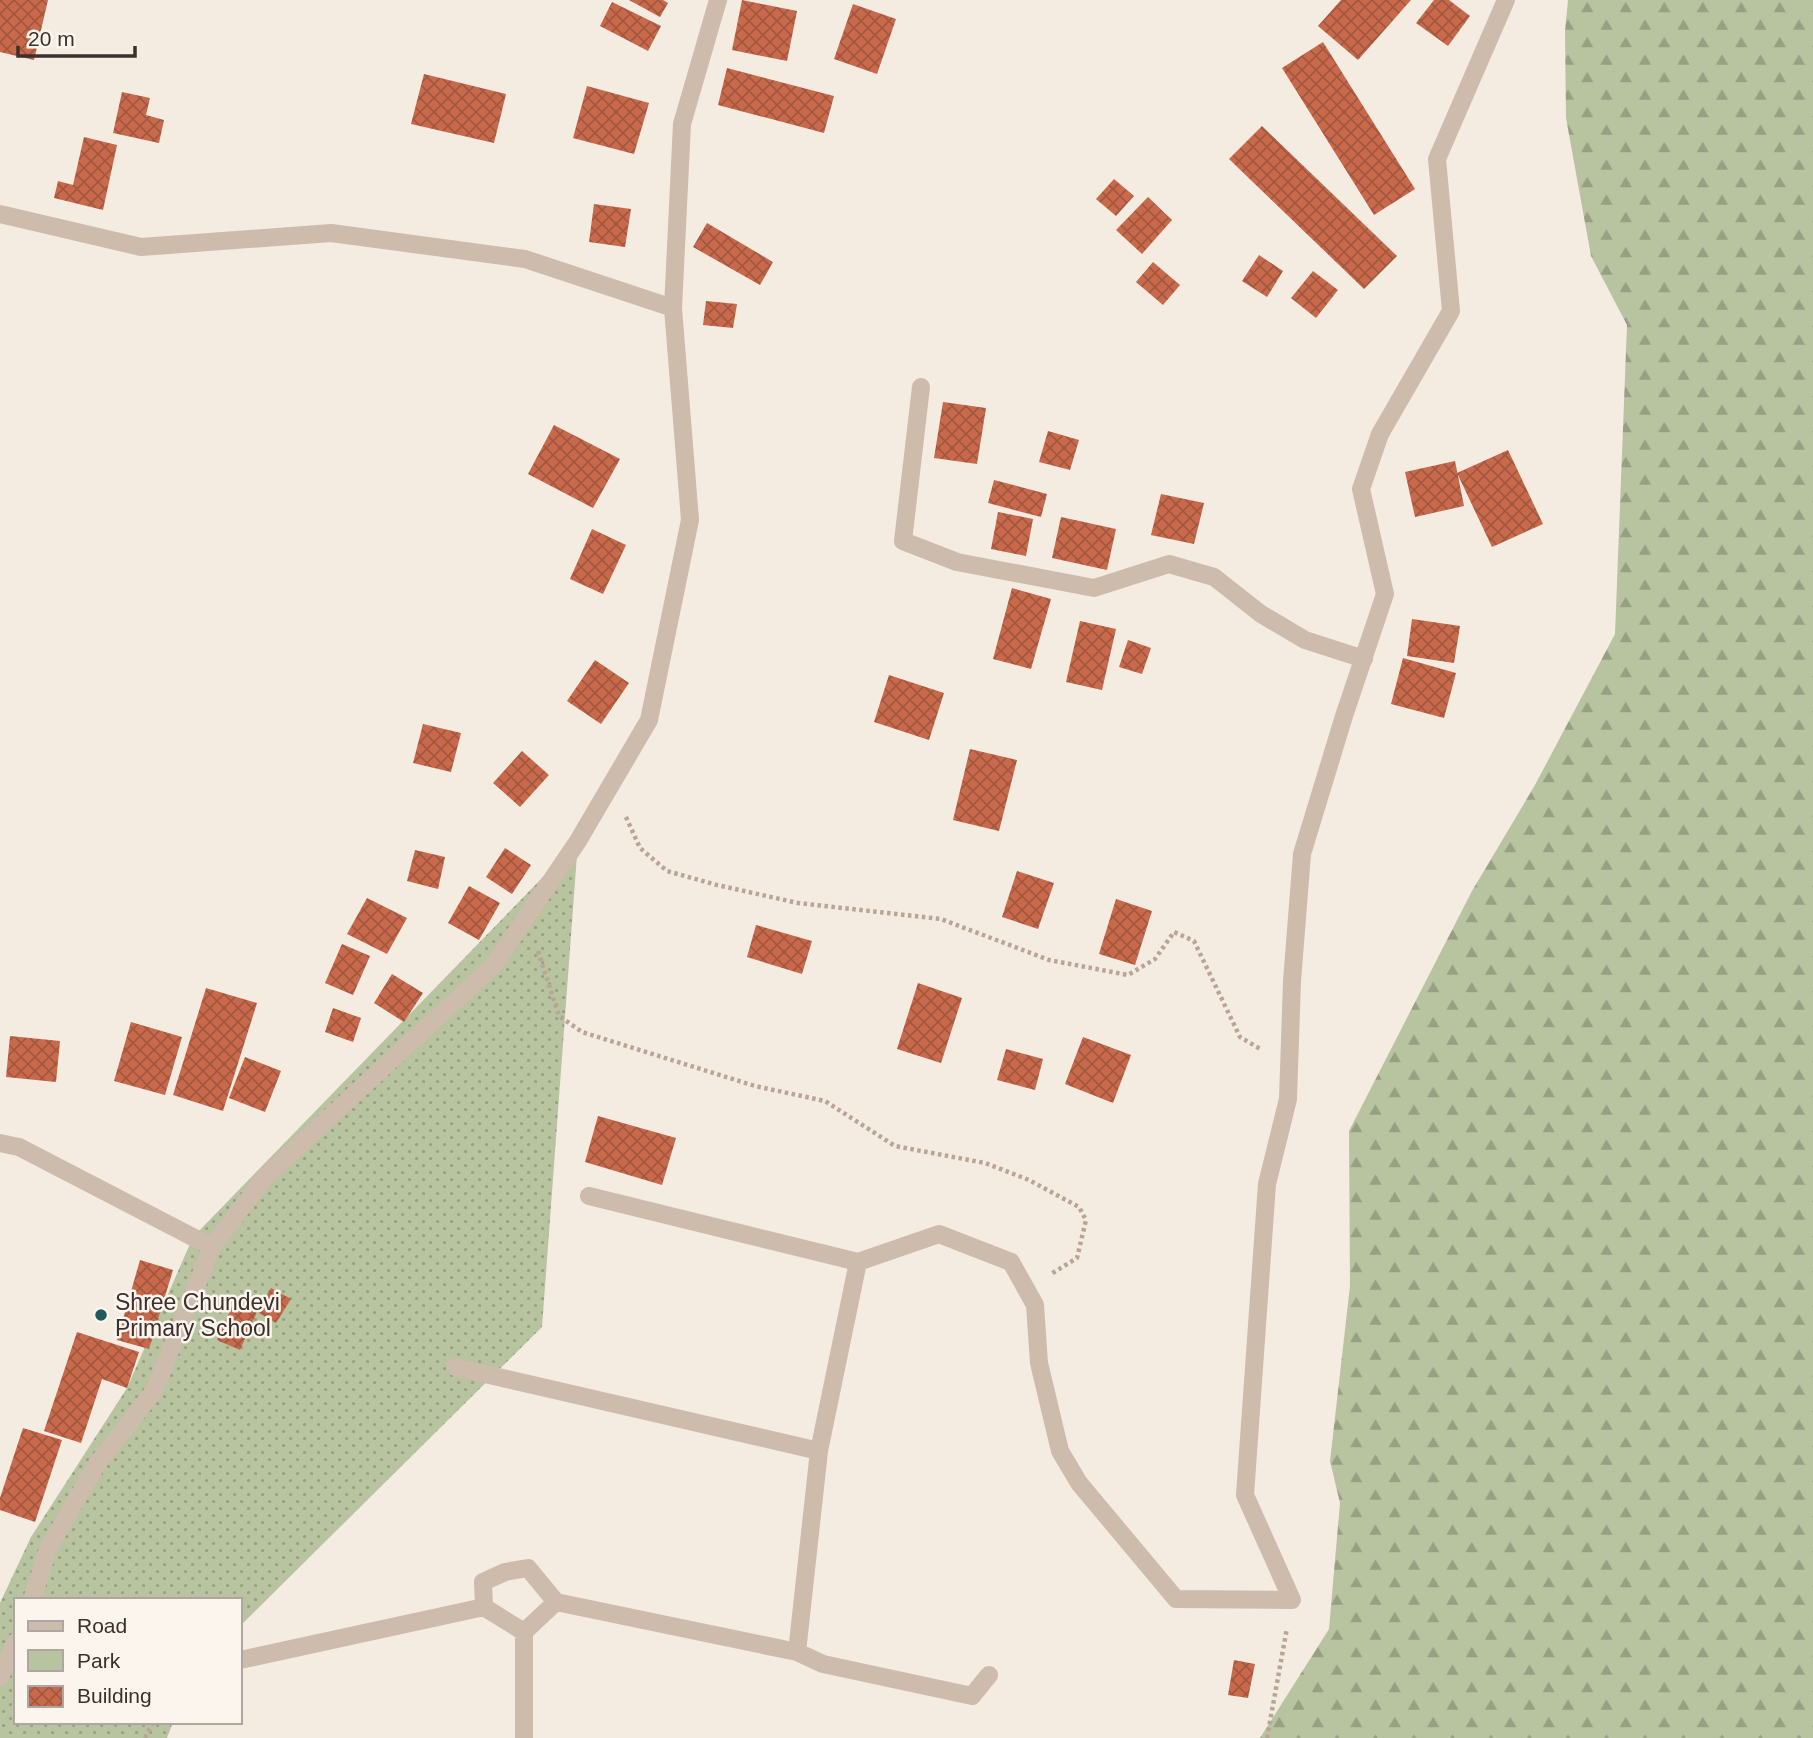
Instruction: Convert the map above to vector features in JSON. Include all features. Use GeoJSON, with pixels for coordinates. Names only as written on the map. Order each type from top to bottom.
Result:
{"type":"FeatureCollection","features":[{"type":"Feature","properties":{"kind":"street"},"geometry":{"type":"LineString","coordinates":[[33,1598],[48,1549],[97,1464],[154,1391],[212,1247],[265,1177],[494,965],[578,841],[649,720],[690,520],[673,308],[682,124],[718,0]]}},
{"type":"Feature","properties":{"kind":"street"},"geometry":{"type":"LineString","coordinates":[[589,1196],[858,1262],[939,1234],[1011,1262],[1035,1305],[1039,1363],[1060,1451],[1079,1483],[1176,1599],[1292,1600],[1245,1495],[1267,1184],[1287,1099],[1292,981],[1303,854],[1344,716],[1385,594],[1361,488],[1380,434],[1451,312],[1437,159],[1506,0]]}},
{"type":"Feature","properties":{"kind":"street"},"geometry":{"type":"LineString","coordinates":[[0,214],[141,247],[331,233],[525,260],[673,308]]}},
{"type":"Feature","properties":{"kind":"street"},"geometry":{"type":"LineString","coordinates":[[921,387],[903,541],[957,562],[1094,588],[1169,564],[1214,577],[1261,614],[1305,639],[1364,659]]}},
{"type":"Feature","properties":{"kind":"street"},"geometry":{"type":"LineString","coordinates":[[0,1143],[19,1147],[212,1247]]}},
{"type":"Feature","properties":{"kind":"street"},"geometry":{"type":"LineString","coordinates":[[797,1652],[819,1451],[858,1262]]}},
{"type":"Feature","properties":{"kind":"street"},"geometry":{"type":"LineString","coordinates":[[456,1367],[819,1451]]}},
{"type":"Feature","properties":{"kind":"street"},"geometry":{"type":"LineString","coordinates":[[484,1607],[483,1582],[505,1572],[528,1567],[556,1602],[797,1652],[823,1664],[972,1696],[989,1675]]}},
{"type":"Feature","properties":{"kind":"street"},"geometry":{"type":"LineString","coordinates":[[524,1738],[524,1632],[556,1602]]}},
{"type":"Feature","properties":{"kind":"street"},"geometry":{"type":"LineString","coordinates":[[242,1660],[484,1607],[524,1632]]}},
{"type":"Feature","properties":{"kind":"street"},"geometry":{"type":"LineString","coordinates":[[0,1677],[14,1646]]}},
{"type":"Feature","properties":{"kind":"path"},"geometry":{"type":"LineString","coordinates":[[611,785],[640,848],[667,871],[717,885],[798,903],[941,919],[1049,960],[1128,975],[1155,959],[1174,932],[1194,941],[1240,1037],[1289,1067]]}},
{"type":"Feature","properties":{"kind":"path"},"geometry":{"type":"LineString","coordinates":[[527,916],[559,1016],[582,1032],[755,1086],[825,1101],[895,1146],[985,1163],[1029,1180],[1079,1207],[1086,1220],[1077,1258],[1027,1289]]}},
{"type":"Feature","properties":{"kind":"path"},"geometry":{"type":"LineString","coordinates":[[1267,1738],[1292,1600]]}},
{"type":"Feature","properties":{"kind":"green space"},"geometry":{"type":"Polygon","coordinates":[[[1568,0],[1813,0],[1813,1738],[1260,1738],[1329,1629],[1340,1503],[1330,1461],[1350,1286],[1349,1131],[1472,891],[1535,785],[1615,634],[1627,325],[1591,256],[1566,118],[1565,31],[1568,0]]]}},
{"type":"Feature","properties":{"kind":"green space"},"geometry":{"type":"Polygon","coordinates":[[[578,841],[542,1327],[242,1624],[242,1598],[14,1598],[14,1724],[172,1724],[167,1738],[0,1738],[0,1603],[31,1537],[127,1388],[193,1237],[578,841]]]}},
{"type":"Feature","properties":{"kind":"building"},"geometry":{"type":"Polygon","coordinates":[[[0,0],[48,0],[34,60],[0,52],[0,0]]]}},
{"type":"Feature","properties":{"kind":"building"},"geometry":{"type":"Polygon","coordinates":[[[629,0],[663,0],[668,3],[660,17],[629,0]]]}},
{"type":"Feature","properties":{"kind":"building"},"geometry":{"type":"Polygon","coordinates":[[[742,0],[797,11],[787,61],[732,50],[742,0]]]}},
{"type":"Feature","properties":{"kind":"building"},"geometry":{"type":"Polygon","coordinates":[[[1341,0],[1411,0],[1358,60],[1318,26],[1341,0]]]}},
{"type":"Feature","properties":{"kind":"building"},"geometry":{"type":"Polygon","coordinates":[[[1434,0],[1449,0],[1470,16],[1448,46],[1416,23],[1434,0]]]}},
{"type":"Feature","properties":{"kind":"building"},"geometry":{"type":"Polygon","coordinates":[[[612,2],[661,26],[648,51],[600,26],[612,2]]]}},
{"type":"Feature","properties":{"kind":"building"},"geometry":{"type":"Polygon","coordinates":[[[853,4],[896,19],[877,74],[834,59],[853,4]]]}},
{"type":"Feature","properties":{"kind":"building"},"geometry":{"type":"Polygon","coordinates":[[[1323,42],[1415,189],[1374,215],[1282,68],[1323,42]]]}},
{"type":"Feature","properties":{"kind":"building"},"geometry":{"type":"Polygon","coordinates":[[[727,68],[834,96],[824,133],[718,105],[727,68]]]}},
{"type":"Feature","properties":{"kind":"building"},"geometry":{"type":"Polygon","coordinates":[[[424,74],[506,94],[494,143],[411,124],[424,74]]]}},
{"type":"Feature","properties":{"kind":"building"},"geometry":{"type":"Polygon","coordinates":[[[587,86],[649,103],[634,154],[573,138],[587,86]]]}},
{"type":"Feature","properties":{"kind":"building"},"geometry":{"type":"Polygon","coordinates":[[[122,92],[150,98],[146,115],[164,120],[159,143],[113,133],[122,92]]]}},
{"type":"Feature","properties":{"kind":"building"},"geometry":{"type":"Polygon","coordinates":[[[1262,126],[1397,256],[1364,289],[1229,159],[1262,126]]]}},
{"type":"Feature","properties":{"kind":"building"},"geometry":{"type":"Polygon","coordinates":[[[84,137],[117,145],[103,210],[54,198],[58,181],[73,185],[84,137]]]}},
{"type":"Feature","properties":{"kind":"building"},"geometry":{"type":"Polygon","coordinates":[[[1114,179],[1134,196],[1116,216],[1096,199],[1114,179]]]}},
{"type":"Feature","properties":{"kind":"building"},"geometry":{"type":"Polygon","coordinates":[[[1148,197],[1172,220],[1142,254],[1116,230],[1148,197]]]}},
{"type":"Feature","properties":{"kind":"building"},"geometry":{"type":"Polygon","coordinates":[[[594,204],[631,209],[625,247],[589,242],[594,204]]]}},
{"type":"Feature","properties":{"kind":"building"},"geometry":{"type":"Polygon","coordinates":[[[707,223],[773,262],[760,285],[693,247],[707,223]]]}},
{"type":"Feature","properties":{"kind":"building"},"geometry":{"type":"Polygon","coordinates":[[[1259,255],[1283,271],[1267,297],[1242,281],[1259,255]]]}},
{"type":"Feature","properties":{"kind":"building"},"geometry":{"type":"Polygon","coordinates":[[[1153,262],[1180,285],[1163,305],[1136,282],[1153,262]]]}},
{"type":"Feature","properties":{"kind":"building"},"geometry":{"type":"Polygon","coordinates":[[[1313,271],[1338,290],[1316,318],[1291,298],[1313,271]]]}},
{"type":"Feature","properties":{"kind":"building"},"geometry":{"type":"Polygon","coordinates":[[[706,301],[737,304],[733,328],[703,325],[706,301]]]}},
{"type":"Feature","properties":{"kind":"building"},"geometry":{"type":"Polygon","coordinates":[[[943,402],[986,408],[977,464],[934,458],[943,402]]]}},
{"type":"Feature","properties":{"kind":"building"},"geometry":{"type":"Polygon","coordinates":[[[554,425],[620,459],[593,508],[528,474],[554,425]]]}},
{"type":"Feature","properties":{"kind":"building"},"geometry":{"type":"Polygon","coordinates":[[[1048,431],[1079,440],[1070,470],[1039,462],[1048,431]]]}},
{"type":"Feature","properties":{"kind":"building"},"geometry":{"type":"Polygon","coordinates":[[[1508,450],[1543,524],[1492,547],[1457,473],[1508,450]]]}},
{"type":"Feature","properties":{"kind":"building"},"geometry":{"type":"Polygon","coordinates":[[[1455,461],[1464,506],[1415,517],[1405,472],[1455,461]]]}},
{"type":"Feature","properties":{"kind":"building"},"geometry":{"type":"Polygon","coordinates":[[[994,480],[1047,494],[1041,517],[988,503],[994,480]]]}},
{"type":"Feature","properties":{"kind":"building"},"geometry":{"type":"Polygon","coordinates":[[[1161,494],[1204,503],[1194,544],[1151,535],[1161,494]]]}},
{"type":"Feature","properties":{"kind":"building"},"geometry":{"type":"Polygon","coordinates":[[[998,512],[1033,519],[1026,556],[991,549],[998,512]]]}},
{"type":"Feature","properties":{"kind":"building"},"geometry":{"type":"Polygon","coordinates":[[[1061,517],[1116,529],[1107,570],[1052,558],[1061,517]]]}},
{"type":"Feature","properties":{"kind":"building"},"geometry":{"type":"Polygon","coordinates":[[[592,529],[626,545],[603,594],[570,579],[592,529]]]}},
{"type":"Feature","properties":{"kind":"building"},"geometry":{"type":"Polygon","coordinates":[[[1012,588],[1051,599],[1031,669],[993,659],[1012,588]]]}},
{"type":"Feature","properties":{"kind":"building"},"geometry":{"type":"Polygon","coordinates":[[[1412,619],[1460,626],[1454,663],[1407,656],[1412,619]]]}},
{"type":"Feature","properties":{"kind":"building"},"geometry":{"type":"Polygon","coordinates":[[[1080,621],[1116,629],[1102,690],[1066,682],[1080,621]]]}},
{"type":"Feature","properties":{"kind":"building"},"geometry":{"type":"Polygon","coordinates":[[[1128,640],[1151,648],[1142,674],[1119,667],[1128,640]]]}},
{"type":"Feature","properties":{"kind":"building"},"geometry":{"type":"Polygon","coordinates":[[[1403,658],[1456,673],[1444,718],[1391,704],[1403,658]]]}},
{"type":"Feature","properties":{"kind":"building"},"geometry":{"type":"Polygon","coordinates":[[[595,660],[629,683],[601,724],[567,701],[595,660]]]}},
{"type":"Feature","properties":{"kind":"building"},"geometry":{"type":"Polygon","coordinates":[[[889,675],[944,693],[929,740],[874,722],[889,675]]]}},
{"type":"Feature","properties":{"kind":"building"},"geometry":{"type":"Polygon","coordinates":[[[423,724],[461,733],[451,772],[413,763],[423,724]]]}},
{"type":"Feature","properties":{"kind":"building"},"geometry":{"type":"Polygon","coordinates":[[[970,749],[1017,760],[999,831],[953,820],[970,749]]]}},
{"type":"Feature","properties":{"kind":"building"},"geometry":{"type":"Polygon","coordinates":[[[522,751],[549,775],[520,807],[493,783],[522,751]]]}},
{"type":"Feature","properties":{"kind":"building"},"geometry":{"type":"Polygon","coordinates":[[[505,848],[531,865],[512,894],[486,877],[505,848]]]}},
{"type":"Feature","properties":{"kind":"building"},"geometry":{"type":"Polygon","coordinates":[[[415,850],[445,857],[438,889],[407,881],[415,850]]]}},
{"type":"Feature","properties":{"kind":"building"},"geometry":{"type":"Polygon","coordinates":[[[1017,871],[1054,883],[1038,929],[1002,917],[1017,871]]]}},
{"type":"Feature","properties":{"kind":"building"},"geometry":{"type":"Polygon","coordinates":[[[469,886],[500,903],[479,940],[448,923],[469,886]]]}},
{"type":"Feature","properties":{"kind":"building"},"geometry":{"type":"Polygon","coordinates":[[[367,898],[407,918],[387,954],[347,934],[367,898]]]}},
{"type":"Feature","properties":{"kind":"building"},"geometry":{"type":"Polygon","coordinates":[[[1116,899],[1152,911],[1135,965],[1099,954],[1116,899]]]}},
{"type":"Feature","properties":{"kind":"building"},"geometry":{"type":"Polygon","coordinates":[[[756,925],[812,941],[802,974],[747,957],[756,925]]]}},
{"type":"Feature","properties":{"kind":"building"},"geometry":{"type":"Polygon","coordinates":[[[342,944],[370,956],[353,995],[325,983],[342,944]]]}},
{"type":"Feature","properties":{"kind":"building"},"geometry":{"type":"Polygon","coordinates":[[[392,974],[423,993],[404,1022],[374,1003],[392,974]]]}},
{"type":"Feature","properties":{"kind":"building"},"geometry":{"type":"Polygon","coordinates":[[[918,983],[962,998],[941,1063],[897,1049],[918,983]]]}},
{"type":"Feature","properties":{"kind":"building"},"geometry":{"type":"Polygon","coordinates":[[[206,988],[257,1003],[223,1111],[173,1095],[206,988]]]}},
{"type":"Feature","properties":{"kind":"building"},"geometry":{"type":"Polygon","coordinates":[[[333,1008],[361,1018],[353,1042],[325,1032],[333,1008]]]}},
{"type":"Feature","properties":{"kind":"building"},"geometry":{"type":"Polygon","coordinates":[[[131,1022],[182,1037],[165,1095],[114,1081],[131,1022]]]}},
{"type":"Feature","properties":{"kind":"building"},"geometry":{"type":"Polygon","coordinates":[[[10,1036],[60,1041],[56,1082],[6,1077],[10,1036]]]}},
{"type":"Feature","properties":{"kind":"building"},"geometry":{"type":"Polygon","coordinates":[[[1083,1037],[1131,1055],[1113,1103],[1065,1084],[1083,1037]]]}},
{"type":"Feature","properties":{"kind":"building"},"geometry":{"type":"Polygon","coordinates":[[[1006,1049],[1043,1059],[1035,1090],[997,1080],[1006,1049]]]}},
{"type":"Feature","properties":{"kind":"building"},"geometry":{"type":"Polygon","coordinates":[[[245,1057],[281,1071],[265,1112],[229,1098],[245,1057]]]}},
{"type":"Feature","properties":{"kind":"building"},"geometry":{"type":"Polygon","coordinates":[[[598,1116],[676,1138],[662,1185],[585,1162],[598,1116]]]}},
{"type":"Feature","properties":{"kind":"building"},"geometry":{"type":"Polygon","coordinates":[[[140,1260],[173,1270],[149,1349],[117,1340],[140,1260]]]}},
{"type":"Feature","properties":{"kind":"building"},"geometry":{"type":"Polygon","coordinates":[[[271,1288],[291,1299],[276,1323],[257,1312],[271,1288]]]}},
{"type":"Feature","properties":{"kind":"building"},"geometry":{"type":"Polygon","coordinates":[[[234,1302],[257,1312],[240,1350],[217,1340],[234,1302]]]}},
{"type":"Feature","properties":{"kind":"building"},"geometry":{"type":"Polygon","coordinates":[[[77,1332],[139,1352],[127,1388],[102,1379],[81,1443],[44,1431],[77,1332]]]}},
{"type":"Feature","properties":{"kind":"building"},"geometry":{"type":"Polygon","coordinates":[[[23,1428],[62,1440],[35,1522],[0,1510],[0,1498],[23,1428]]]}},
{"type":"Feature","properties":{"kind":"building"},"geometry":{"type":"Polygon","coordinates":[[[1234,1660],[1255,1664],[1248,1698],[1228,1695],[1234,1660]]]}},
{"type":"Feature","properties":{"kind":"place","name":"Shree Chundevi Primary School"},"geometry":{"type":"Point","coordinates":[101,1315]}}]}
